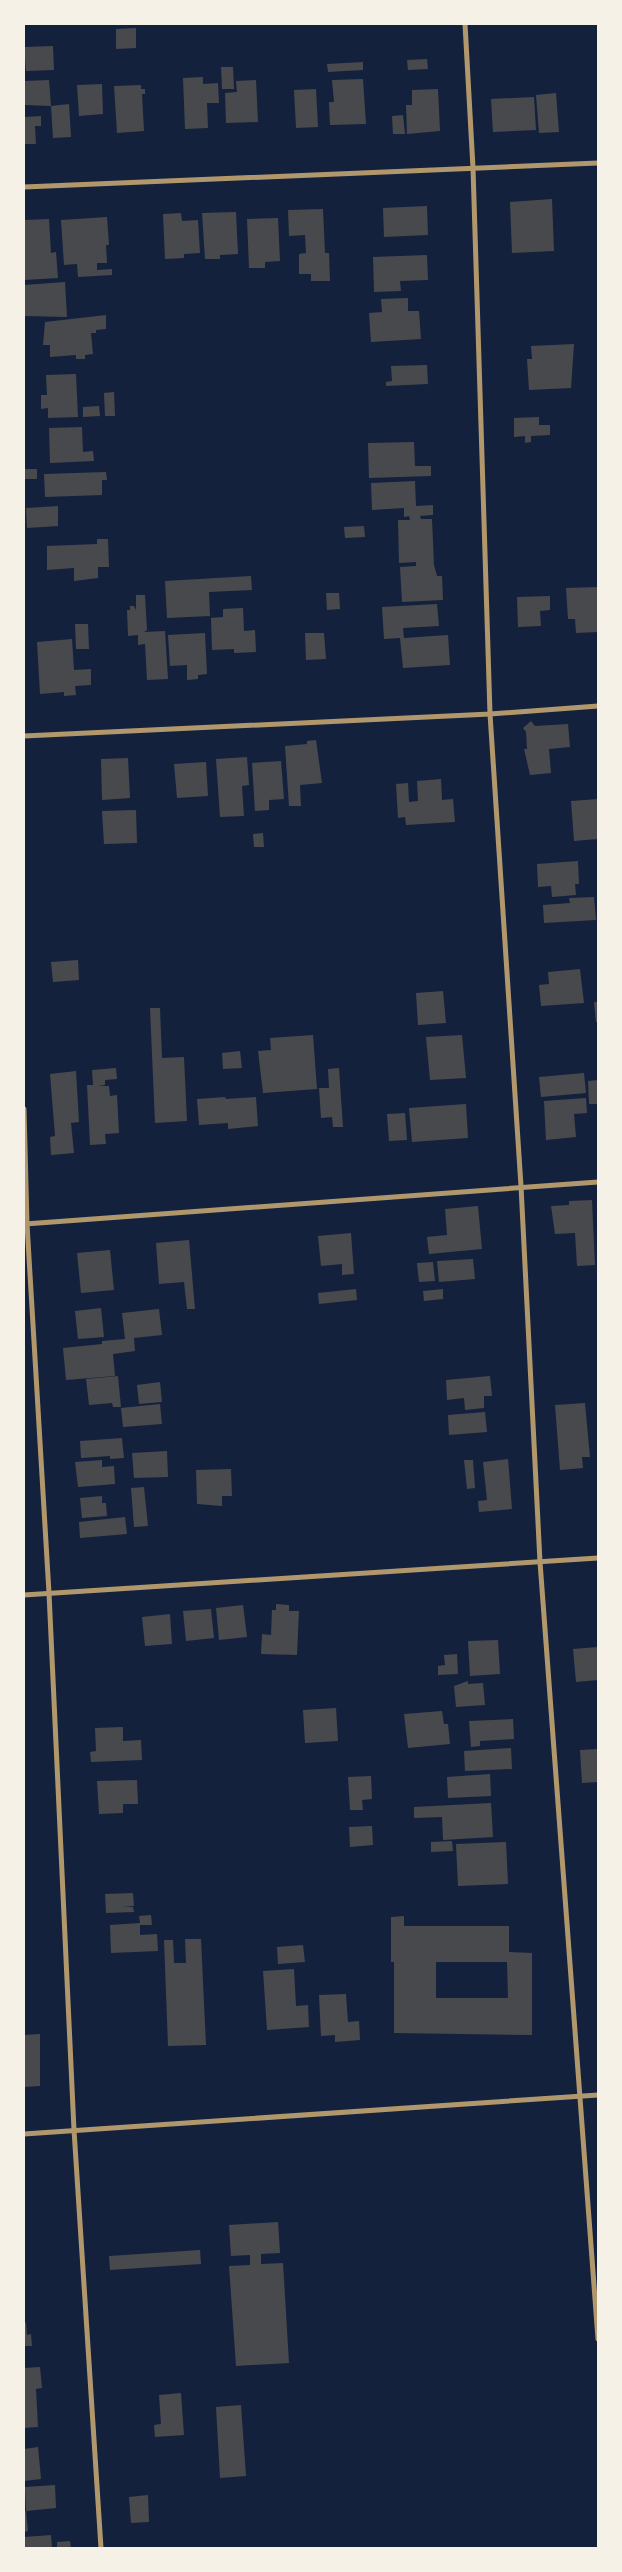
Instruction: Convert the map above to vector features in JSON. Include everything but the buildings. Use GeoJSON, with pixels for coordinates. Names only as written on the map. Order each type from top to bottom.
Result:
{"type":"FeatureCollection","features":[{"type":"Feature","properties":{"kind":"street"},"geometry":{"type":"LineString","coordinates":[[465,24],[473,168],[490,714],[521,1186],[540,1562],[582,2096],[598,2338]]}},
{"type":"Feature","properties":{"kind":"street"},"geometry":{"type":"LineString","coordinates":[[24,187],[598,163]]}},
{"type":"Feature","properties":{"kind":"street"},"geometry":{"type":"LineString","coordinates":[[24,736],[490,714],[598,706]]}},
{"type":"Feature","properties":{"kind":"street"},"geometry":{"type":"LineString","coordinates":[[24,1109],[25,1224],[49,1593],[74,2130],[101,2548]]}},
{"type":"Feature","properties":{"kind":"street"},"geometry":{"type":"LineString","coordinates":[[25,1224],[521,1186],[598,1182]]}},
{"type":"Feature","properties":{"kind":"street"},"geometry":{"type":"LineString","coordinates":[[24,1595],[598,1558]]}},
{"type":"Feature","properties":{"kind":"street"},"geometry":{"type":"LineString","coordinates":[[24,2134],[598,2095]]}}]}
